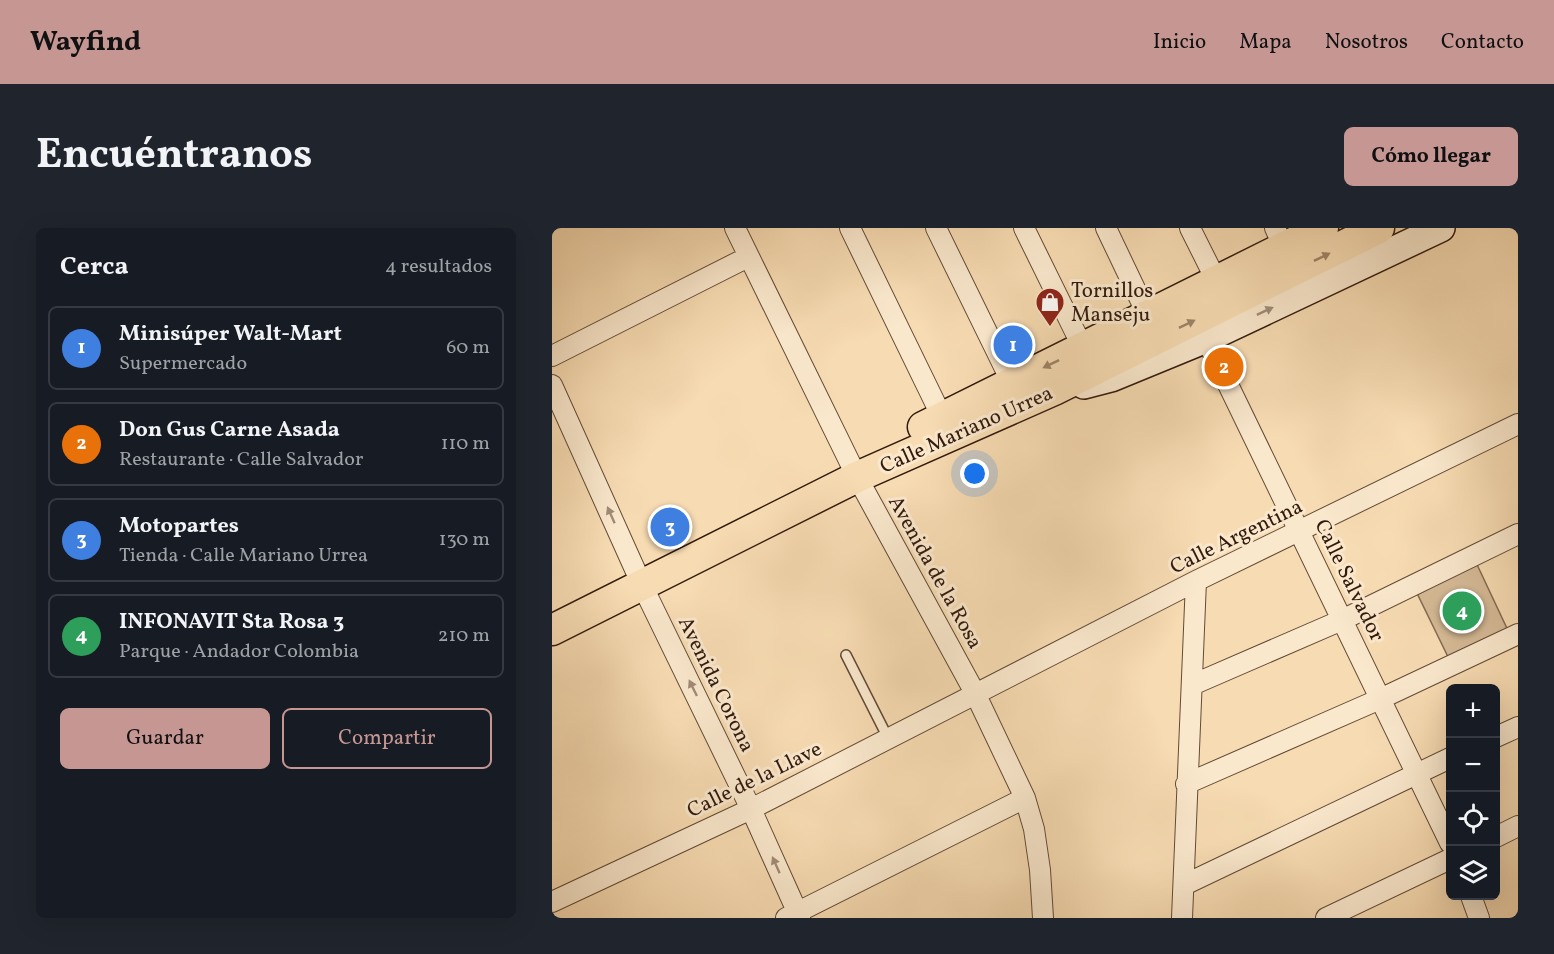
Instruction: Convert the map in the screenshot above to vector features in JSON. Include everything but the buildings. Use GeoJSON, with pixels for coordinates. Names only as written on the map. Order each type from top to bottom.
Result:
{"type":"FeatureCollection","features":[{"type":"Feature","properties":{"kind":"main road","name":"Calle Mariano Urrea"},"geometry":{"type":"LineString","coordinates":[[854,470],[942,417],[1217,282],[1280,238],[1323,228]]}},
{"type":"Feature","properties":{"kind":"main road","name":"Calle Mariano Urrea"},"geometry":{"type":"LineString","coordinates":[[552,630],[639,577],[854,470],[1053,390],[1379,228]]}},
{"type":"Feature","properties":{"kind":"main road","name":"Calle Mariano Urrea"},"geometry":{"type":"LineString","coordinates":[[552,610],[639,577]]}},
{"type":"Feature","properties":{"kind":"street","name":"Avenida de la Rosa"},"geometry":{"type":"LineString","coordinates":[[735,228],[854,470],[975,693],[1025,798],[1034,829],[1040,870],[1043,918]]}},
{"type":"Feature","properties":{"kind":"street"},"geometry":{"type":"LineString","coordinates":[[850,228],[942,417]]}},
{"type":"Feature","properties":{"kind":"street"},"geometry":{"type":"LineString","coordinates":[[936,228],[1012,383]]}},
{"type":"Feature","properties":{"kind":"street"},"geometry":{"type":"LineString","coordinates":[[1024,228],[1083,348]]}},
{"type":"Feature","properties":{"kind":"street"},"geometry":{"type":"LineString","coordinates":[[1106,228],[1148,316]]}},
{"type":"Feature","properties":{"kind":"street"},"geometry":{"type":"LineString","coordinates":[[1190,228],[1217,282]]}},
{"type":"Feature","properties":{"kind":"street"},"geometry":{"type":"LineString","coordinates":[[1053,390],[1111,378],[1206,339],[1441,228]]}},
{"type":"Feature","properties":{"kind":"street"},"geometry":{"type":"LineString","coordinates":[[552,356],[748,257]]}},
{"type":"Feature","properties":{"kind":"street","name":"Calle Salvador"},"geometry":{"type":"LineString","coordinates":[[1206,339],[1446,835]]}},
{"type":"Feature","properties":{"kind":"street","name":"Avenida Corona"},"geometry":{"type":"LineString","coordinates":[[552,385],[639,577],[751,809],[794,916]]}},
{"type":"Feature","properties":{"kind":"street","name":"Calle Argentina"},"geometry":{"type":"LineString","coordinates":[[975,693],[1196,581],[1518,424]]}},
{"type":"Feature","properties":{"kind":"street"},"geometry":{"type":"LineString","coordinates":[[1192,685],[1342,620],[1518,534]]}},
{"type":"Feature","properties":{"kind":"street"},"geometry":{"type":"LineString","coordinates":[[1182,918],[1196,581]]}},
{"type":"Feature","properties":{"kind":"street"},"geometry":{"type":"LineString","coordinates":[[1186,784],[1380,699],[1518,634]]}},
{"type":"Feature","properties":{"kind":"street","name":"Calle de la Llave"},"geometry":{"type":"LineString","coordinates":[[552,902],[751,809],[975,693]]}},
{"type":"Feature","properties":{"kind":"street"},"geometry":{"type":"LineString","coordinates":[[1500,735],[1518,727]]}},
{"type":"Feature","properties":{"kind":"street"},"geometry":{"type":"LineString","coordinates":[[1184,885],[1446,760]]}},
{"type":"Feature","properties":{"kind":"street"},"geometry":{"type":"LineString","coordinates":[[794,916],[1025,798]]}},
{"type":"Feature","properties":{"kind":"street"},"geometry":{"type":"LineString","coordinates":[[1500,835],[1518,826]]}},
{"type":"Feature","properties":{"kind":"street"},"geometry":{"type":"LineString","coordinates":[[1326,918],[1446,860]]}},
{"type":"Feature","properties":{"kind":"street"},"geometry":{"type":"LineString","coordinates":[[1472,900],[1479,918]]}},
{"type":"Feature","properties":{"kind":"lane"},"geometry":{"type":"LineString","coordinates":[[846,656],[888,738]]}},
{"type":"Feature","properties":{"kind":"shaded area"},"geometry":{"type":"Polygon","coordinates":[[[1473,556],[1511,637],[1452,665],[1413,585],[1473,556]]]}},
{"type":"Feature","properties":{"kind":"place","name":"Tornillos Manseju"},"geometry":{"type":"Point","coordinates":[1050,328]}},
{"type":"Feature","properties":{"kind":"place","name":"Minisúper Walt-Mart"},"geometry":{"type":"Point","coordinates":[1013,345]}},
{"type":"Feature","properties":{"kind":"place","name":"Don Gus Carne Asada"},"geometry":{"type":"Point","coordinates":[1224,367]}},
{"type":"Feature","properties":{"kind":"place","name":"Motopartes"},"geometry":{"type":"Point","coordinates":[670,527]}},
{"type":"Feature","properties":{"kind":"place","name":"INFONAVIT Sta Rosa 3"},"geometry":{"type":"Point","coordinates":[1462,611]}}]}
